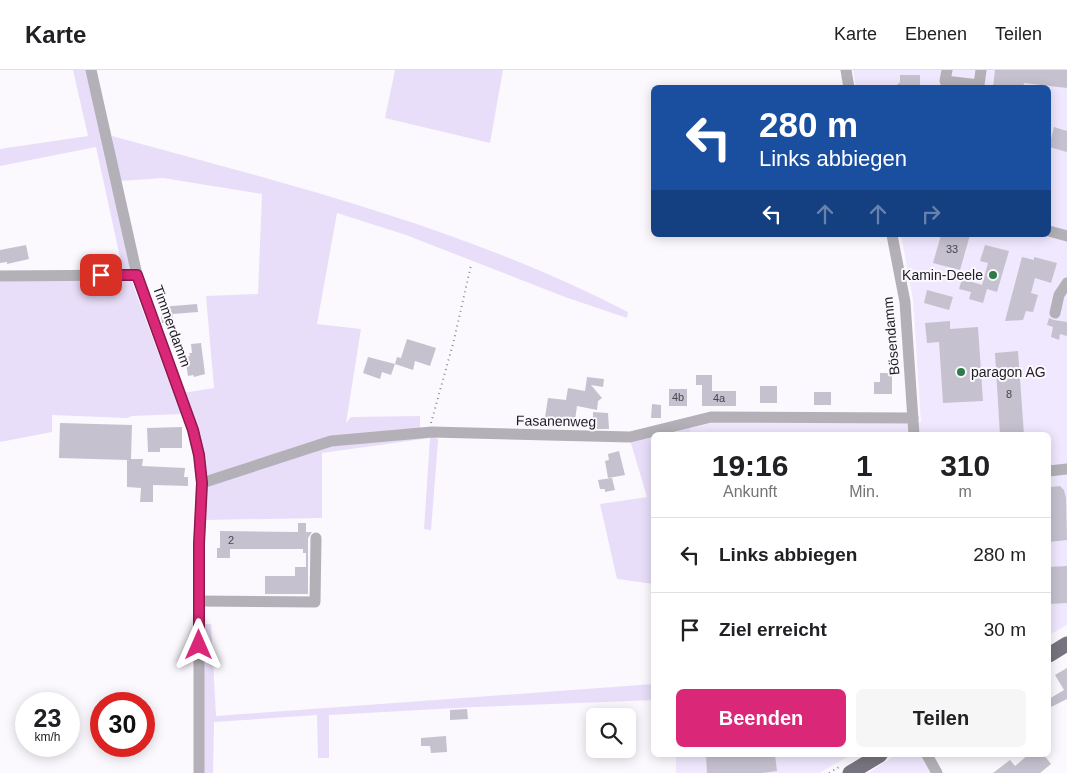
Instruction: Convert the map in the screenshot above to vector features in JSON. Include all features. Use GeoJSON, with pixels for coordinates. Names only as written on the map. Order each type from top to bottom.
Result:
{"type":"FeatureCollection","features":[{"type":"Feature","properties":{"kind":"main road"},"geometry":{"type":"LineString","coordinates":[[1051,654],[1067,644]]}},
{"type":"Feature","properties":{"kind":"main road"},"geometry":{"type":"LineString","coordinates":[[850,773],[877,757]]}},
{"type":"Feature","properties":{"kind":"street","name":"Timmerdamm"},"geometry":{"type":"LineString","coordinates":[[92,70],[137,275],[193,430],[199,455],[202,483],[199,544],[199,773]]}},
{"type":"Feature","properties":{"kind":"street"},"geometry":{"type":"LineString","coordinates":[[846,70],[848,85]]}},
{"type":"Feature","properties":{"kind":"street"},"geometry":{"type":"LineString","coordinates":[[947,70],[945,81],[979,85],[980,70]]}},
{"type":"Feature","properties":{"kind":"street"},"geometry":{"type":"LineString","coordinates":[[1051,232],[1067,236]]}},
{"type":"Feature","properties":{"kind":"street","name":"Bösendamm"},"geometry":{"type":"LineString","coordinates":[[892,237],[905,302],[914,432]]}},
{"type":"Feature","properties":{"kind":"street"},"geometry":{"type":"LineString","coordinates":[[0,276],[137,275]]}},
{"type":"Feature","properties":{"kind":"street"},"geometry":{"type":"LineString","coordinates":[[1055,313],[1059,296],[1067,283]]}},
{"type":"Feature","properties":{"kind":"street","name":"Fasanenweg"},"geometry":{"type":"LineString","coordinates":[[202,483],[331,440],[430,433],[630,437],[711,417],[913,418]]}},
{"type":"Feature","properties":{"kind":"street"},"geometry":{"type":"LineString","coordinates":[[1051,471],[1067,469]]}},
{"type":"Feature","properties":{"kind":"street"},"geometry":{"type":"LineString","coordinates":[[199,601],[315,602],[316,538]]}},
{"type":"Feature","properties":{"kind":"street"},"geometry":{"type":"LineString","coordinates":[[928,757],[937,773]]}},
{"type":"Feature","properties":{"kind":"path"},"geometry":{"type":"LineString","coordinates":[[430,433],[471,265]]}},
{"type":"Feature","properties":{"kind":"shaded area"},"geometry":{"type":"Polygon","coordinates":[[[73,70],[88,70],[134,272],[123,271],[96,147],[0,166],[0,149],[88,136],[73,70]]]}},
{"type":"Feature","properties":{"kind":"shaded area"},"geometry":{"type":"Polygon","coordinates":[[[395,70],[503,70],[490,143],[385,118],[395,70]]]}},
{"type":"Feature","properties":{"kind":"shaded area"},"geometry":{"type":"Polygon","coordinates":[[[853,70],[1067,70],[1067,625],[1051,634],[1051,432],[690,432],[691,424],[711,420],[921,422],[913,300],[901,237],[1051,237],[1051,85],[856,85],[853,70]]]}},
{"type":"Feature","properties":{"kind":"shaded area"},"geometry":{"type":"Polygon","coordinates":[[[112,136],[309,191],[440,232],[566,282],[628,312],[627,318],[565,297],[406,235],[337,213],[317,324],[361,329],[346,423],[351,417],[420,416],[420,430],[330,438],[213,476],[208,475],[205,471],[183,393],[214,388],[206,296],[258,294],[262,194],[163,178],[120,181],[112,136]]]}},
{"type":"Feature","properties":{"kind":"shaded area"},"geometry":{"type":"Polygon","coordinates":[[[0,278],[131,280],[181,414],[132,416],[127,418],[52,415],[52,432],[0,442],[0,278]]]}},
{"type":"Feature","properties":{"kind":"shaded area"},"geometry":{"type":"Polygon","coordinates":[[[691,424],[690,432],[660,432],[691,424]]]}},
{"type":"Feature","properties":{"kind":"shaded area"},"geometry":{"type":"Polygon","coordinates":[[[651,434],[651,584],[617,579],[600,504],[647,497],[630,440],[651,434]]]}},
{"type":"Feature","properties":{"kind":"shaded area"},"geometry":{"type":"Polygon","coordinates":[[[430,436],[438,439],[431,530],[424,529],[430,438],[322,453],[322,518],[203,520],[205,485],[332,443],[430,436]]]}},
{"type":"Feature","properties":{"kind":"shaded area"},"geometry":{"type":"Polygon","coordinates":[[[202,624],[211,624],[216,716],[651,684],[651,700],[329,715],[329,758],[318,758],[317,715],[214,722],[213,773],[202,773],[202,624]]]}},
{"type":"Feature","properties":{"kind":"shaded area"},"geometry":{"type":"Polygon","coordinates":[[[676,757],[847,757],[819,773],[676,773],[676,757]]]}},
{"type":"Feature","properties":{"kind":"shaded area"},"geometry":{"type":"Polygon","coordinates":[[[893,757],[922,757],[931,773],[868,773],[893,757]]]}},
{"type":"Feature","properties":{"kind":"building"},"geometry":{"type":"Polygon","coordinates":[[[995,70],[1067,70],[1067,88],[1024,83],[1024,85],[993,85],[995,70]]]}},
{"type":"Feature","properties":{"kind":"building"},"geometry":{"type":"Polygon","coordinates":[[[900,75],[920,75],[920,85],[897,85],[900,82],[900,75]]]}},
{"type":"Feature","properties":{"kind":"building"},"geometry":{"type":"Polygon","coordinates":[[[1054,127],[1067,131],[1067,152],[1051,148],[1054,127]]]}},
{"type":"Feature","properties":{"kind":"building"},"geometry":{"type":"Polygon","coordinates":[[[940,237],[969,237],[960,270],[933,263],[940,237]]]}},
{"type":"Feature","properties":{"kind":"building"},"geometry":{"type":"Polygon","coordinates":[[[26,245],[29,259],[7,264],[7,262],[0,263],[0,250],[26,245]]]}},
{"type":"Feature","properties":{"kind":"building","name":"Kamin-Deele"},"geometry":{"type":"Polygon","coordinates":[[[985,245],[1009,251],[997,292],[987,289],[983,303],[969,299],[971,292],[959,289],[962,279],[982,285],[988,263],[980,261],[985,245]]]}},
{"type":"Feature","properties":{"kind":"building"},"geometry":{"type":"Polygon","coordinates":[[[1022,257],[1034,260],[1034,257],[1057,263],[1051,283],[1035,278],[1031,293],[1038,295],[1033,312],[1026,311],[1023,320],[1005,321],[1022,257]]]}},
{"type":"Feature","properties":{"kind":"building"},"geometry":{"type":"Polygon","coordinates":[[[927,290],[953,297],[949,310],[924,303],[927,290]]]}},
{"type":"Feature","properties":{"kind":"building"},"geometry":{"type":"Polygon","coordinates":[[[197,304],[198,312],[173,314],[173,322],[162,323],[160,307],[197,304]]]}},
{"type":"Feature","properties":{"kind":"building"},"geometry":{"type":"Polygon","coordinates":[[[1049,318],[1067,322],[1067,336],[1060,334],[1059,340],[1051,337],[1053,327],[1047,325],[1049,318]]]}},
{"type":"Feature","properties":{"kind":"building","name":"paragon AG"},"geometry":{"type":"Polygon","coordinates":[[[950,321],[950,329],[978,327],[983,401],[943,403],[939,342],[927,343],[925,323],[950,321]]]}},
{"type":"Feature","properties":{"kind":"building"},"geometry":{"type":"Polygon","coordinates":[[[407,339],[436,348],[430,366],[415,361],[413,370],[395,364],[397,357],[401,358],[407,339]]]}},
{"type":"Feature","properties":{"kind":"building"},"geometry":{"type":"Polygon","coordinates":[[[201,343],[205,374],[194,377],[193,375],[188,376],[185,357],[190,356],[189,353],[192,353],[191,344],[201,343]]]}},
{"type":"Feature","properties":{"kind":"building"},"geometry":{"type":"Polygon","coordinates":[[[1018,351],[1024,432],[1000,432],[995,353],[1018,351]]]}},
{"type":"Feature","properties":{"kind":"building"},"geometry":{"type":"Polygon","coordinates":[[[368,357],[395,364],[391,375],[382,372],[380,379],[363,373],[368,357]]]}},
{"type":"Feature","properties":{"kind":"building"},"geometry":{"type":"Polygon","coordinates":[[[880,373],[892,373],[892,394],[874,394],[874,382],[880,382],[880,373]]]}},
{"type":"Feature","properties":{"kind":"building"},"geometry":{"type":"Polygon","coordinates":[[[696,375],[712,375],[712,391],[736,391],[736,406],[702,406],[702,385],[696,385],[696,375]]]}},
{"type":"Feature","properties":{"kind":"building"},"geometry":{"type":"Polygon","coordinates":[[[587,377],[604,379],[603,387],[591,385],[602,398],[598,401],[597,410],[577,406],[574,428],[544,424],[548,398],[566,400],[568,388],[585,391],[587,377]]]}},
{"type":"Feature","properties":{"kind":"building"},"geometry":{"type":"Polygon","coordinates":[[[760,386],[777,386],[777,403],[760,403],[760,386]]]}},
{"type":"Feature","properties":{"kind":"building"},"geometry":{"type":"Polygon","coordinates":[[[669,389],[687,389],[687,406],[669,406],[669,389]]]}},
{"type":"Feature","properties":{"kind":"building"},"geometry":{"type":"Polygon","coordinates":[[[814,392],[831,392],[831,405],[814,405],[814,392]]]}},
{"type":"Feature","properties":{"kind":"building"},"geometry":{"type":"Polygon","coordinates":[[[652,404],[661,405],[661,418],[651,418],[652,404]]]}},
{"type":"Feature","properties":{"kind":"building"},"geometry":{"type":"Polygon","coordinates":[[[593,412],[608,413],[609,429],[593,429],[593,412]]]}},
{"type":"Feature","properties":{"kind":"building"},"geometry":{"type":"Polygon","coordinates":[[[60,423],[132,425],[131,459],[143,459],[142,466],[185,468],[184,477],[188,477],[188,486],[153,485],[153,502],[140,502],[141,488],[127,487],[127,460],[59,458],[60,423]]]}},
{"type":"Feature","properties":{"kind":"building"},"geometry":{"type":"Polygon","coordinates":[[[182,427],[182,448],[160,448],[160,452],[148,452],[147,428],[182,427]]]}},
{"type":"Feature","properties":{"kind":"building"},"geometry":{"type":"Polygon","coordinates":[[[619,451],[625,475],[608,478],[605,461],[609,460],[608,454],[619,451]]]}},
{"type":"Feature","properties":{"kind":"building"},"geometry":{"type":"Polygon","coordinates":[[[612,478],[615,490],[605,492],[605,489],[600,489],[598,480],[612,478]]]}},
{"type":"Feature","properties":{"kind":"building"},"geometry":{"type":"Polygon","coordinates":[[[1060,486],[1064,490],[1066,498],[1067,540],[1051,542],[1051,487],[1060,486]]]}},
{"type":"Feature","properties":{"kind":"building"},"geometry":{"type":"Polygon","coordinates":[[[298,523],[306,523],[306,532],[312,532],[308,538],[308,594],[265,594],[265,576],[295,576],[295,567],[306,567],[306,553],[303,553],[303,549],[230,549],[230,558],[217,558],[217,548],[220,548],[220,531],[298,532],[298,523]]]}},
{"type":"Feature","properties":{"kind":"building"},"geometry":{"type":"Polygon","coordinates":[[[1067,566],[1067,603],[1051,604],[1051,567],[1067,566]]]}},
{"type":"Feature","properties":{"kind":"building"},"geometry":{"type":"Polygon","coordinates":[[[1067,668],[1067,699],[1051,707],[1051,698],[1064,690],[1055,675],[1067,668]]]}},
{"type":"Feature","properties":{"kind":"building"},"geometry":{"type":"Polygon","coordinates":[[[467,709],[468,719],[450,720],[450,710],[467,709]]]}},
{"type":"Feature","properties":{"kind":"building"},"geometry":{"type":"Polygon","coordinates":[[[446,736],[447,752],[431,753],[430,746],[421,746],[421,738],[446,736]]]}},
{"type":"Feature","properties":{"kind":"building"},"geometry":{"type":"Polygon","coordinates":[[[706,757],[775,757],[777,771],[762,773],[707,773],[706,757]]]}},
{"type":"Feature","properties":{"kind":"building"},"geometry":{"type":"Polygon","coordinates":[[[1026,757],[1046,757],[1051,764],[1040,773],[993,773],[1010,760],[1015,766],[1026,757]]]}},
{"type":"Feature","properties":{"kind":"place","name":"Kamin-Deele"},"geometry":{"type":"Point","coordinates":[993,275]}},
{"type":"Feature","properties":{"kind":"place","name":"paragon AG"},"geometry":{"type":"Point","coordinates":[961,372]}},
{"type":"Feature","properties":{"kind":"route"},"geometry":{"type":"LineString","coordinates":[[101,275],[137,275],[193,430],[199,455],[202,483],[199,544],[199,645]]}}]}
